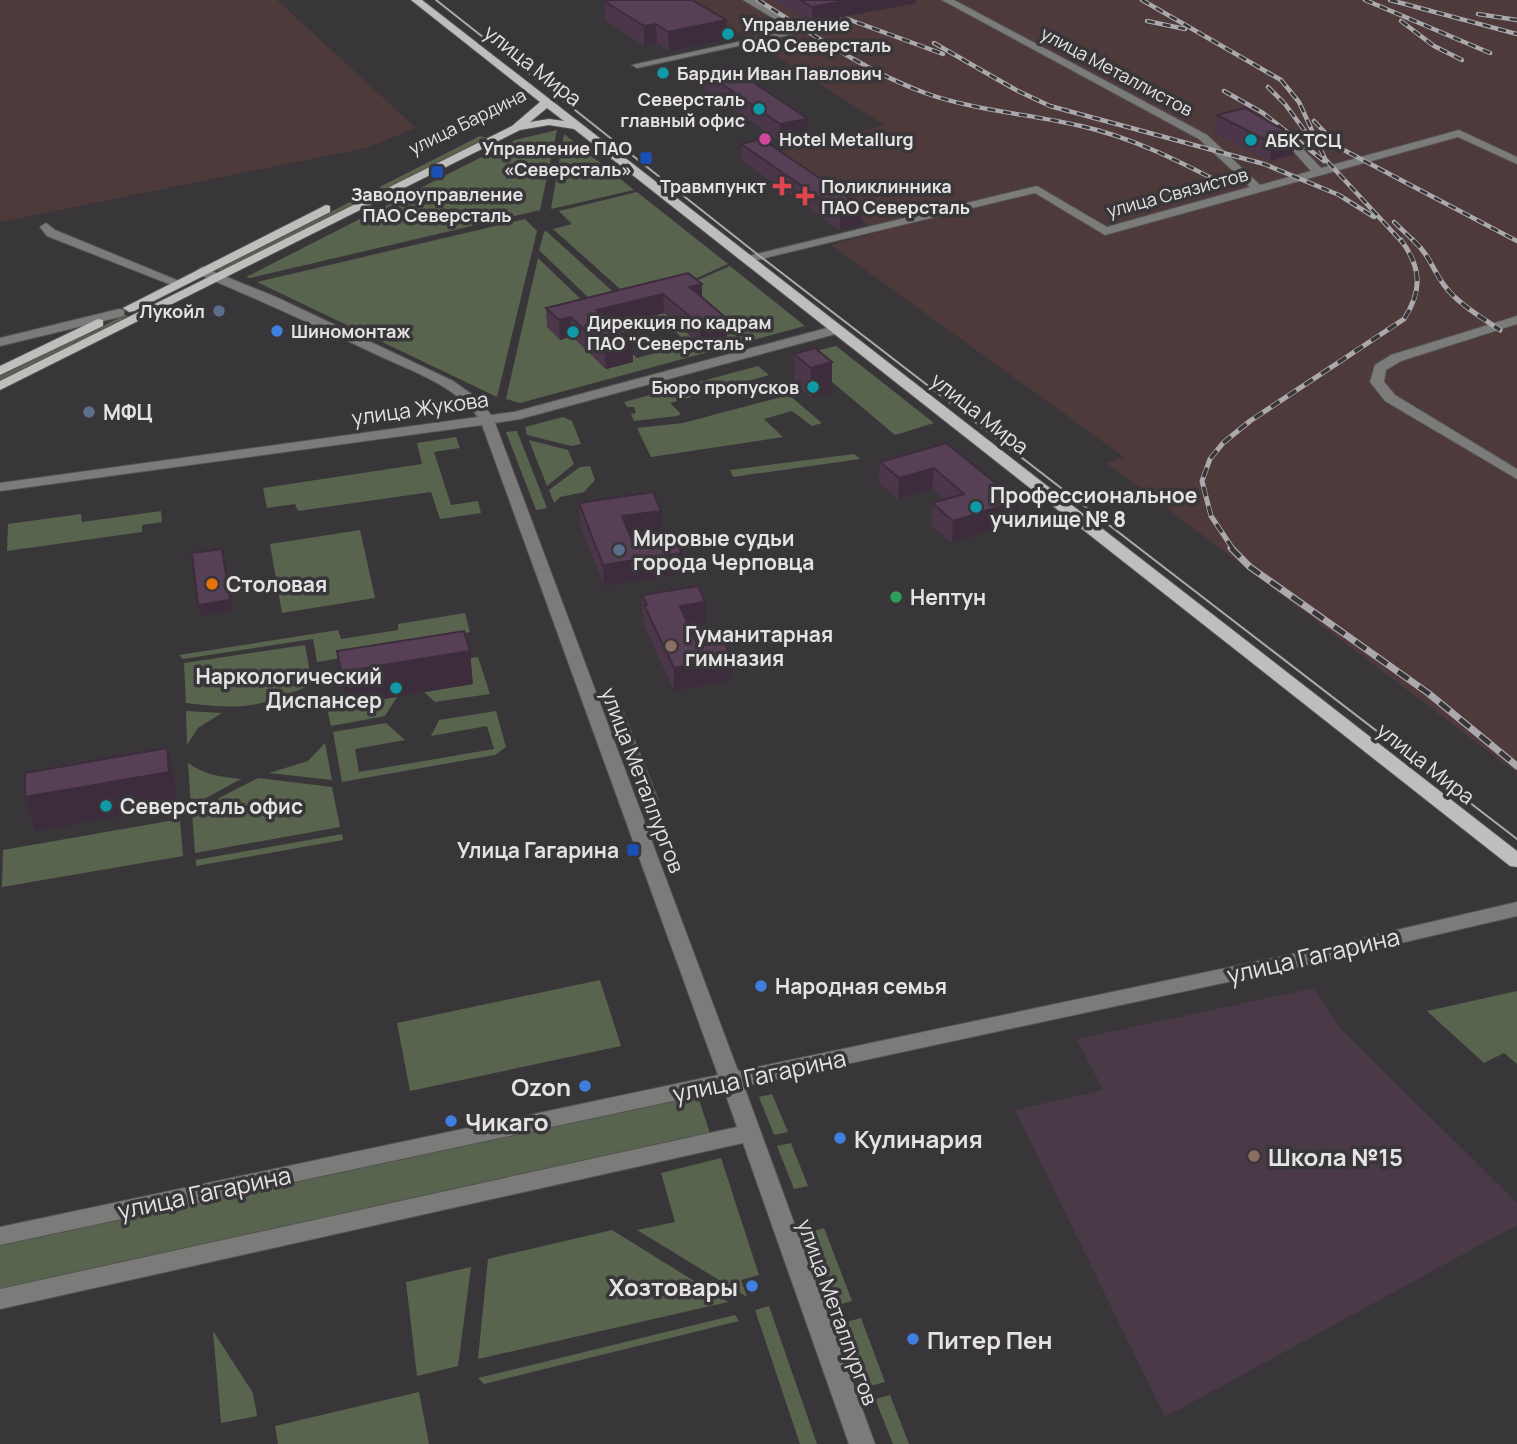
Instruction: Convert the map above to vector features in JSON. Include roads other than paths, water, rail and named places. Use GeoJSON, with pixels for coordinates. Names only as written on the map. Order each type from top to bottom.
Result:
{"type":"FeatureCollection","features":[{"type":"Feature","properties":{"kind":"main road","name":"улица Мира"},"geometry":{"type":"LineString","coordinates":[[416,0],[1517,861]]}},
{"type":"Feature","properties":{"kind":"main road","name":"улица Бардина"},"geometry":{"type":"LineString","coordinates":[[0,386],[516,128],[547,102]]}},
{"type":"Feature","properties":{"kind":"main road","name":"улица Бардина"},"geometry":{"type":"LineString","coordinates":[[0,371],[547,102]]}},
{"type":"Feature","properties":{"kind":"main road"},"geometry":{"type":"LineString","coordinates":[[516,128],[549,122],[578,127]]}},
{"type":"Feature","properties":{"kind":"main road"},"geometry":{"type":"LineString","coordinates":[[410,168],[426,173]]}},
{"type":"Feature","properties":{"kind":"street"},"geometry":{"type":"LineString","coordinates":[[637,65],[802,31],[748,0]]}},
{"type":"Feature","properties":{"kind":"street","name":"улица Металлистов"},"geometry":{"type":"LineString","coordinates":[[947,0],[1203,137],[1258,189]]}},
{"type":"Feature","properties":{"kind":"street","name":"улица Связистов"},"geometry":{"type":"LineString","coordinates":[[748,260],[1037,189],[1105,231],[1459,133],[1517,161]]}},
{"type":"Feature","properties":{"kind":"street"},"geometry":{"type":"LineString","coordinates":[[1268,134],[1299,151],[1318,173]]}},
{"type":"Feature","properties":{"kind":"street"},"geometry":{"type":"LineString","coordinates":[[46,227],[51,233],[177,283]]}},
{"type":"Feature","properties":{"kind":"street","name":"улица Металлургов"},"geometry":{"type":"LineString","coordinates":[[202,271],[447,384],[475,403],[487,419],[862,1444]]}},
{"type":"Feature","properties":{"kind":"street"},"geometry":{"type":"LineString","coordinates":[[0,342],[119,313]]}},
{"type":"Feature","properties":{"kind":"street"},"geometry":{"type":"LineString","coordinates":[[1517,320],[1396,358],[1380,368],[1377,382],[1390,398],[1517,475]]}},
{"type":"Feature","properties":{"kind":"street","name":"улица Жукова"},"geometry":{"type":"LineString","coordinates":[[0,487],[527,412],[838,329]]}},
{"type":"Feature","properties":{"kind":"street","name":"улица Гагарина"},"geometry":{"type":"LineString","coordinates":[[0,1236],[1302,959],[1517,909]]}},
{"type":"Feature","properties":{"kind":"street"},"geometry":{"type":"LineString","coordinates":[[0,1299],[748,1133]]}},
{"type":"Feature","properties":{"kind":"tram line"},"geometry":{"type":"LineString","coordinates":[[436,0],[757,254],[1517,839]]}},
{"type":"Feature","properties":{"kind":"railway"},"geometry":{"type":"LineString","coordinates":[[758,0],[860,63],[925,93],[964,104],[1062,122],[1117,136],[1219,182]]}},
{"type":"Feature","properties":{"kind":"railway"},"geometry":{"type":"LineString","coordinates":[[1142,0],[1281,80],[1299,102],[1325,159],[1402,242]]}},
{"type":"Feature","properties":{"kind":"railway"},"geometry":{"type":"LineString","coordinates":[[1365,0],[1490,53]]}},
{"type":"Feature","properties":{"kind":"railway"},"geometry":{"type":"LineString","coordinates":[[1390,0],[1517,34]]}},
{"type":"Feature","properties":{"kind":"railway"},"geometry":{"type":"LineString","coordinates":[[1478,14],[1517,20]]}},
{"type":"Feature","properties":{"kind":"railway"},"geometry":{"type":"LineString","coordinates":[[842,17],[943,54]]}},
{"type":"Feature","properties":{"kind":"railway"},"geometry":{"type":"LineString","coordinates":[[1147,21],[1185,29]]}},
{"type":"Feature","properties":{"kind":"railway"},"geometry":{"type":"LineString","coordinates":[[1401,21],[1434,46],[1462,60]]}},
{"type":"Feature","properties":{"kind":"railway"},"geometry":{"type":"LineString","coordinates":[[934,43],[1016,90],[1050,106],[1264,164],[1339,195],[1374,217]]}},
{"type":"Feature","properties":{"kind":"railway"},"geometry":{"type":"LineString","coordinates":[[1268,87],[1285,104],[1310,138]]}},
{"type":"Feature","properties":{"kind":"railway"},"geometry":{"type":"LineString","coordinates":[[1224,91],[1263,113],[1324,161]]}},
{"type":"Feature","properties":{"kind":"railway"},"geometry":{"type":"LineString","coordinates":[[1314,121],[1340,148],[1517,241]]}},
{"type":"Feature","properties":{"kind":"railway"},"geometry":{"type":"LineString","coordinates":[[1394,222],[1414,241]]}},
{"type":"Feature","properties":{"kind":"railway"},"geometry":{"type":"LineString","coordinates":[[1233,549],[1211,516],[1202,481],[1210,459],[1223,443],[1250,421],[1404,319],[1414,298],[1417,279],[1413,260],[1401,240]]}},
{"type":"Feature","properties":{"kind":"railway"},"geometry":{"type":"LineString","coordinates":[[1414,241],[1450,292],[1470,310],[1500,330]]}},
{"type":"Feature","properties":{"kind":"railway"},"geometry":{"type":"LineString","coordinates":[[1231,548],[1250,567],[1428,693],[1517,766]]}},
{"type":"Feature","properties":{"kind":"place","name":"Управление OAO Северсталь"},"geometry":{"type":"Point","coordinates":[728,34]}},
{"type":"Feature","properties":{"kind":"place","name":"Бардин Иван Павлович"},"geometry":{"type":"Point","coordinates":[663,73]}},
{"type":"Feature","properties":{"kind":"place","name":"Северсталь главный офис"},"geometry":{"type":"Point","coordinates":[759,109]}},
{"type":"Feature","properties":{"kind":"place","name":"Hotel Metallurg"},"geometry":{"type":"Point","coordinates":[765,139]}},
{"type":"Feature","properties":{"kind":"place","name":"АБК ТСЦ"},"geometry":{"type":"Point","coordinates":[1251,140]}},
{"type":"Feature","properties":{"kind":"place","name":"Управление ПАО «Северсталь»"},"geometry":{"type":"Point","coordinates":[646,158]}},
{"type":"Feature","properties":{"kind":"place","name":"Заводоуправление ПАО Северсталь"},"geometry":{"type":"Point","coordinates":[437,172]}},
{"type":"Feature","properties":{"kind":"place","name":"Травмпункт"},"geometry":{"type":"Point","coordinates":[782,186]}},
{"type":"Feature","properties":{"kind":"place","name":"Поликлинника ПАО Северсталь"},"geometry":{"type":"Point","coordinates":[805,196]}},
{"type":"Feature","properties":{"kind":"place","name":"Лукойл"},"geometry":{"type":"Point","coordinates":[219,311]}},
{"type":"Feature","properties":{"kind":"place","name":"Шиномонтаж"},"geometry":{"type":"Point","coordinates":[277,331]}},
{"type":"Feature","properties":{"kind":"place","name":"Дирекция по кадрам ПАО \"Северсталь\""},"geometry":{"type":"Point","coordinates":[573,332]}},
{"type":"Feature","properties":{"kind":"place","name":"Бюро пропусков"},"geometry":{"type":"Point","coordinates":[813,387]}},
{"type":"Feature","properties":{"kind":"place","name":"МФЦ"},"geometry":{"type":"Point","coordinates":[89,412]}},
{"type":"Feature","properties":{"kind":"place","name":"Профессиональное училище № 8"},"geometry":{"type":"Point","coordinates":[976,507]}},
{"type":"Feature","properties":{"kind":"place","name":"Мировые судьи города Черповца"},"geometry":{"type":"Point","coordinates":[619,550]}},
{"type":"Feature","properties":{"kind":"place","name":"Столовая"},"geometry":{"type":"Point","coordinates":[212,584]}},
{"type":"Feature","properties":{"kind":"place","name":"Нептун"},"geometry":{"type":"Point","coordinates":[896,597]}},
{"type":"Feature","properties":{"kind":"place","name":"Гуманитарная гимназия"},"geometry":{"type":"Point","coordinates":[671,646]}},
{"type":"Feature","properties":{"kind":"place","name":"Наркологический Диспансер"},"geometry":{"type":"Point","coordinates":[396,688]}},
{"type":"Feature","properties":{"kind":"place","name":"Северсталь офис"},"geometry":{"type":"Point","coordinates":[106,806]}},
{"type":"Feature","properties":{"kind":"place","name":"Улица Гагарина"},"geometry":{"type":"Point","coordinates":[633,850]}},
{"type":"Feature","properties":{"kind":"place","name":"Народная семья"},"geometry":{"type":"Point","coordinates":[761,986]}},
{"type":"Feature","properties":{"kind":"place","name":"Ozon"},"geometry":{"type":"Point","coordinates":[585,1086]}},
{"type":"Feature","properties":{"kind":"place","name":"Чикаго"},"geometry":{"type":"Point","coordinates":[451,1121]}},
{"type":"Feature","properties":{"kind":"place","name":"Кулинария"},"geometry":{"type":"Point","coordinates":[840,1138]}},
{"type":"Feature","properties":{"kind":"place","name":"Школа №15"},"geometry":{"type":"Point","coordinates":[1254,1156]}},
{"type":"Feature","properties":{"kind":"place","name":"Хозтовары"},"geometry":{"type":"Point","coordinates":[752,1286]}},
{"type":"Feature","properties":{"kind":"place","name":"Питер Пен"},"geometry":{"type":"Point","coordinates":[913,1339]}}]}
